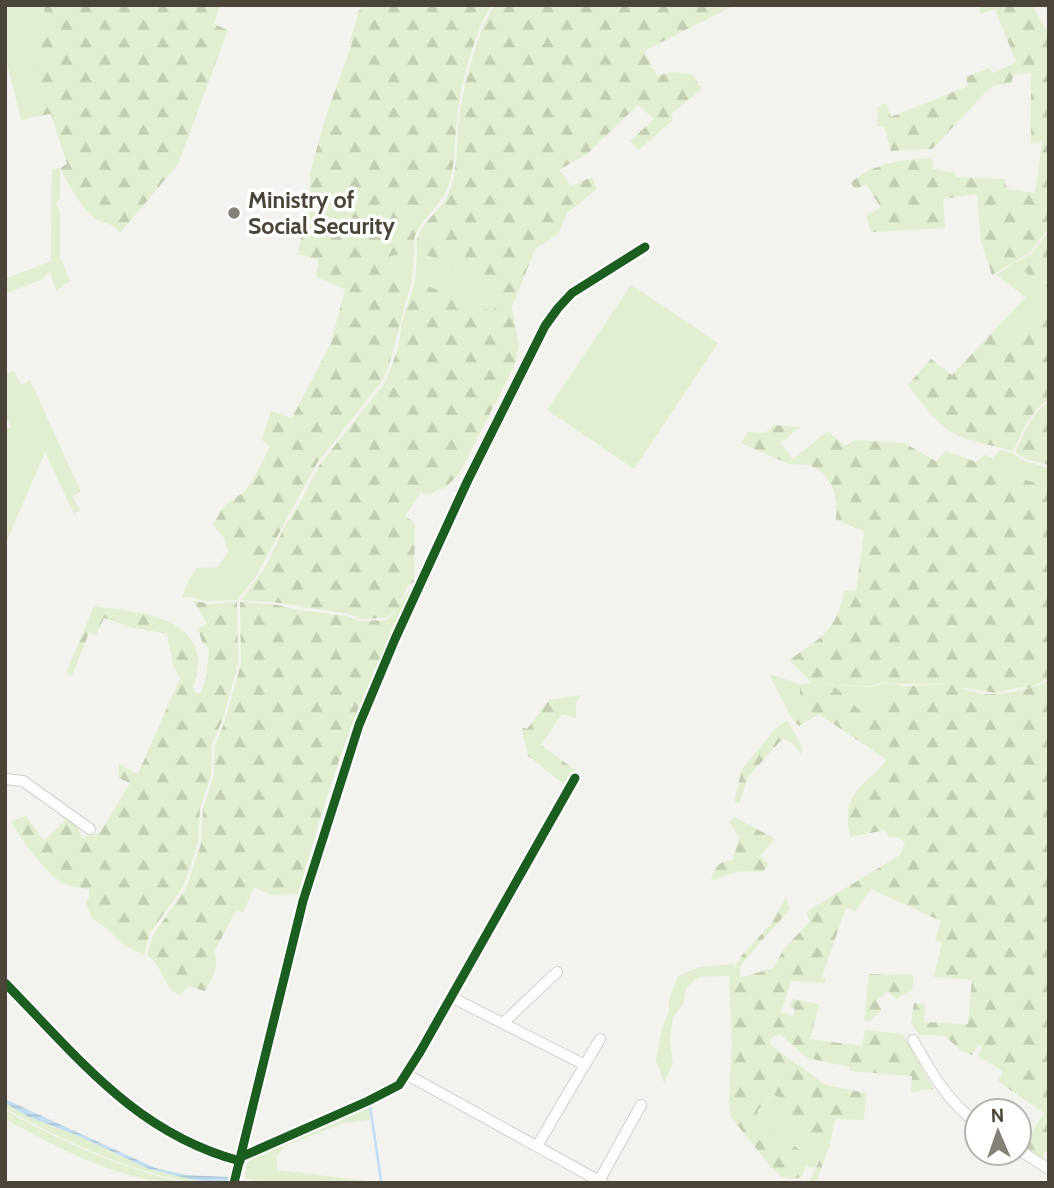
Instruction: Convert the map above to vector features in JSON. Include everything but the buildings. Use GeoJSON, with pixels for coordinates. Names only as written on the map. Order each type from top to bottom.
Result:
{"type":"FeatureCollection","features":[{"type":"Feature","properties":{"kind":"street"},"geometry":{"type":"LineString","coordinates":[[234,1183],[303,901],[359,725],[395,639],[480,454],[545,326],[572,293],[645,247]]}},
{"type":"Feature","properties":{"kind":"street"},"geometry":{"type":"LineString","coordinates":[[5,983],[100,1081],[135,1111],[187,1142],[240,1159],[399,1085],[575,778]]}},
{"type":"Feature","properties":{"kind":"street"},"geometry":{"type":"LineString","coordinates":[[5,779],[23,780],[89,829]]}},
{"type":"Feature","properties":{"kind":"street"},"geometry":{"type":"LineString","coordinates":[[503,1023],[557,972]]}},
{"type":"Feature","properties":{"kind":"street"},"geometry":{"type":"LineString","coordinates":[[451,997],[585,1065]]}},
{"type":"Feature","properties":{"kind":"street"},"geometry":{"type":"LineString","coordinates":[[537,1146],[600,1039]]}},
{"type":"Feature","properties":{"kind":"street"},"geometry":{"type":"LineString","coordinates":[[913,1040],[947,1096],[963,1112]]}},
{"type":"Feature","properties":{"kind":"street"},"geometry":{"type":"LineString","coordinates":[[406,1074],[601,1182],[641,1105]]}},
{"type":"Feature","properties":{"kind":"street"},"geometry":{"type":"LineString","coordinates":[[1033,1159],[1049,1169]]}},
{"type":"Feature","properties":{"kind":"green space"},"geometry":{"type":"Polygon","coordinates":[[[5,5],[45,5],[42,32],[36,29],[33,70],[37,116],[21,120],[5,55],[5,5]]]}},
{"type":"Feature","properties":{"kind":"green space"},"geometry":{"type":"Polygon","coordinates":[[[45,5],[220,5],[214,24],[228,30],[178,164],[120,233],[113,226],[92,216],[78,200],[60,168],[67,164],[51,114],[37,116],[33,70],[36,28],[42,31],[45,5]]]}},
{"type":"Feature","properties":{"kind":"green space"},"geometry":{"type":"Polygon","coordinates":[[[361,5],[491,5],[479,29],[468,62],[448,187],[420,226],[414,242],[414,251],[387,257],[380,281],[412,280],[388,368],[382,381],[317,463],[256,576],[228,552],[223,536],[213,525],[224,506],[244,492],[253,480],[270,447],[262,440],[271,411],[292,418],[331,343],[345,289],[316,277],[319,260],[298,254],[309,200],[310,173],[326,116],[352,44],[350,42],[361,5]]]}},
{"type":"Feature","properties":{"kind":"green space"},"geometry":{"type":"Polygon","coordinates":[[[494,5],[735,5],[644,51],[657,76],[672,72],[692,74],[702,89],[671,114],[673,120],[639,150],[630,141],[654,119],[638,105],[587,154],[559,170],[571,186],[592,177],[597,189],[567,213],[558,234],[535,249],[512,307],[519,347],[514,366],[459,474],[446,487],[427,495],[421,492],[405,516],[415,523],[414,582],[408,585],[397,608],[386,618],[360,619],[349,614],[241,600],[265,568],[320,464],[385,383],[398,349],[402,322],[415,281],[493,312],[502,284],[417,251],[417,242],[423,227],[445,199],[452,183],[465,84],[482,29],[494,5]]]}},
{"type":"Feature","properties":{"kind":"green space"},"geometry":{"type":"Polygon","coordinates":[[[978,5],[1032,5],[1049,34],[1049,228],[1029,253],[992,275],[981,242],[977,194],[943,199],[945,228],[871,232],[866,215],[881,208],[866,184],[856,189],[850,183],[879,166],[932,158],[933,169],[954,172],[957,177],[1004,179],[1007,189],[1035,193],[1042,142],[1031,143],[1031,73],[1014,74],[1011,83],[993,86],[932,149],[891,151],[884,126],[877,127],[878,107],[886,103],[891,117],[968,86],[966,77],[989,68],[993,73],[1016,62],[995,9],[981,14],[978,5]]]}},
{"type":"Feature","properties":{"kind":"green space"},"geometry":{"type":"Polygon","coordinates":[[[60,168],[60,199],[56,203],[60,212],[60,257],[70,281],[56,291],[50,271],[43,279],[5,294],[5,279],[51,261],[52,169],[60,168]]]}},
{"type":"Feature","properties":{"kind":"green space"},"geometry":{"type":"Polygon","coordinates":[[[1049,231],[1049,288],[1012,264],[1031,254],[1049,231]]]}},
{"type":"Feature","properties":{"kind":"green space"},"geometry":{"type":"Polygon","coordinates":[[[414,251],[412,280],[379,282],[387,257],[414,251]]]}},
{"type":"Feature","properties":{"kind":"green space"},"geometry":{"type":"Polygon","coordinates":[[[417,251],[502,284],[493,313],[415,281],[417,251]]]}},
{"type":"Feature","properties":{"kind":"green space"},"geometry":{"type":"Polygon","coordinates":[[[1012,264],[1049,288],[1049,318],[1037,321],[1018,338],[1000,324],[1026,297],[996,275],[1012,264]]]}},
{"type":"Feature","properties":{"kind":"green space"},"geometry":{"type":"Polygon","coordinates":[[[631,285],[718,343],[634,469],[547,410],[631,285]]]}},
{"type":"Feature","properties":{"kind":"green space"},"geometry":{"type":"Polygon","coordinates":[[[1049,318],[1049,400],[1031,416],[1013,451],[975,442],[953,433],[935,418],[908,385],[931,359],[952,375],[1000,324],[1018,338],[1037,321],[1049,318]]]}},
{"type":"Feature","properties":{"kind":"green space"},"geometry":{"type":"Polygon","coordinates":[[[5,370],[7,374],[14,371],[21,385],[30,380],[81,492],[72,496],[80,510],[74,514],[45,452],[5,545],[5,430],[11,427],[5,414],[5,370]]]}},
{"type":"Feature","properties":{"kind":"green space"},"geometry":{"type":"Polygon","coordinates":[[[1049,402],[1049,465],[1026,459],[1015,452],[1033,418],[1049,402]]]}},
{"type":"Feature","properties":{"kind":"green space"},"geometry":{"type":"Polygon","coordinates":[[[774,425],[800,427],[780,443],[793,459],[828,431],[845,446],[855,440],[904,443],[936,461],[946,451],[1049,488],[1049,679],[1030,688],[1049,681],[1049,1152],[1045,1152],[1042,1160],[1033,1154],[1033,1130],[1044,1113],[1033,1105],[1033,1097],[1021,1097],[998,1081],[1003,1071],[978,1056],[982,1047],[978,1045],[972,1055],[960,1050],[945,1036],[919,1035],[911,1023],[914,1003],[925,1004],[924,1022],[968,1024],[972,980],[934,977],[942,943],[935,941],[941,921],[871,889],[855,912],[846,907],[822,977],[826,979],[825,983],[791,981],[781,1012],[793,1016],[795,1009],[790,1007],[792,999],[819,1004],[810,1039],[862,1046],[865,1030],[903,1034],[933,1089],[911,1092],[912,1076],[850,1071],[850,1067],[807,1058],[781,1035],[774,1036],[770,1045],[826,1085],[866,1093],[864,1120],[835,1119],[830,1144],[816,1183],[809,1183],[826,1145],[779,1108],[784,1100],[773,1094],[758,1110],[757,1121],[809,1156],[802,1177],[782,1177],[731,1117],[729,976],[742,955],[770,925],[786,897],[790,909],[745,960],[740,968],[740,978],[773,968],[784,949],[810,921],[806,912],[900,855],[905,843],[900,838],[889,837],[885,830],[850,837],[848,810],[851,801],[861,786],[887,760],[819,714],[799,726],[792,719],[800,707],[800,684],[812,683],[789,660],[826,632],[837,615],[844,591],[856,591],[864,531],[836,520],[834,490],[827,477],[814,467],[787,463],[741,443],[748,432],[765,433],[774,425]],[[886,682],[870,686],[821,684],[833,685],[871,721],[904,686],[950,686],[940,684],[895,684],[886,682]],[[958,687],[984,694],[1003,694],[1029,688],[995,693],[958,687]]]}},
{"type":"Feature","properties":{"kind":"green space"},"geometry":{"type":"Polygon","coordinates":[[[1000,450],[1049,468],[1049,488],[976,462],[985,455],[993,458],[1000,450]]]}},
{"type":"Feature","properties":{"kind":"green space"},"geometry":{"type":"Polygon","coordinates":[[[228,552],[256,576],[238,600],[207,601],[182,598],[189,579],[197,568],[218,567],[228,552]]]}},
{"type":"Feature","properties":{"kind":"green space"},"geometry":{"type":"Polygon","coordinates":[[[413,587],[361,701],[298,894],[271,895],[254,887],[243,913],[236,910],[214,952],[216,967],[205,991],[188,986],[181,995],[175,992],[147,955],[153,935],[186,888],[201,844],[203,809],[214,775],[215,745],[225,721],[241,664],[240,602],[347,616],[359,621],[387,620],[413,587]]]}},
{"type":"Feature","properties":{"kind":"green space"},"geometry":{"type":"Polygon","coordinates":[[[193,600],[208,604],[237,602],[238,663],[223,719],[212,744],[211,775],[200,808],[198,843],[183,887],[150,933],[144,955],[122,944],[91,917],[86,902],[89,889],[60,881],[43,866],[11,821],[26,816],[44,841],[66,819],[74,820],[82,837],[100,833],[130,783],[119,778],[119,764],[138,774],[180,678],[173,664],[167,634],[130,627],[104,618],[96,635],[89,633],[72,676],[66,673],[94,606],[122,610],[154,616],[182,629],[192,640],[197,653],[193,691],[200,694],[206,678],[209,649],[202,642],[198,628],[207,624],[193,600]]]}},
{"type":"Feature","properties":{"kind":"green space"},"geometry":{"type":"Polygon","coordinates":[[[769,674],[800,684],[800,707],[792,719],[769,674]]]}},
{"type":"Feature","properties":{"kind":"green space"},"geometry":{"type":"Polygon","coordinates":[[[886,683],[904,686],[871,721],[833,685],[870,687],[886,683]]]}},
{"type":"Feature","properties":{"kind":"green space"},"geometry":{"type":"Polygon","coordinates":[[[581,695],[576,703],[576,718],[562,714],[541,745],[575,770],[566,786],[528,756],[521,727],[527,729],[549,700],[581,695]]]}},
{"type":"Feature","properties":{"kind":"green space"},"geometry":{"type":"Polygon","coordinates":[[[787,720],[801,745],[802,755],[792,743],[783,738],[748,777],[739,804],[734,802],[742,769],[776,728],[787,720]]]}},
{"type":"Feature","properties":{"kind":"green space"},"geometry":{"type":"Polygon","coordinates":[[[735,817],[775,839],[760,856],[769,864],[763,872],[739,871],[711,881],[718,866],[733,860],[739,837],[729,821],[735,817]]]}},
{"type":"Feature","properties":{"kind":"green space"},"geometry":{"type":"Polygon","coordinates":[[[735,964],[729,976],[699,977],[686,988],[684,1002],[673,1017],[670,1040],[673,1063],[664,1083],[656,1060],[662,1027],[669,1012],[669,999],[678,976],[700,967],[735,964]]]}},
{"type":"Feature","properties":{"kind":"green space"},"geometry":{"type":"Polygon","coordinates":[[[869,974],[913,975],[913,990],[896,999],[888,991],[876,1001],[882,1010],[871,1020],[864,1021],[869,974]]]}},
{"type":"Feature","properties":{"kind":"green space"},"geometry":{"type":"Polygon","coordinates":[[[774,1094],[785,1101],[779,1108],[826,1145],[814,1169],[806,1165],[809,1156],[757,1121],[758,1110],[774,1094]]]}},
{"type":"Feature","properties":{"kind":"green space"},"geometry":{"type":"Polygon","coordinates":[[[5,1103],[29,1117],[79,1136],[149,1169],[194,1180],[222,1183],[190,1182],[119,1162],[48,1131],[5,1108],[5,1103]]]}},
{"type":"Feature","properties":{"kind":"green space"},"geometry":{"type":"Polygon","coordinates":[[[365,1105],[369,1107],[370,1120],[344,1123],[285,1146],[277,1155],[277,1170],[383,1183],[273,1183],[245,1179],[247,1164],[251,1158],[365,1105]]]}},
{"type":"Feature","properties":{"kind":"green space"},"geometry":{"type":"Polygon","coordinates":[[[5,1110],[93,1153],[186,1183],[138,1177],[92,1162],[5,1119],[5,1110]]]}},
{"type":"Feature","properties":{"kind":"water"},"geometry":{"type":"Polygon","coordinates":[[[5,1099],[155,1168],[186,1175],[229,1177],[228,1183],[194,1180],[149,1169],[79,1136],[29,1117],[5,1103],[5,1099]]]}},
{"type":"Feature","properties":{"kind":"waterway"},"geometry":{"type":"LineString","coordinates":[[370,1105],[381,1181]]}},
{"type":"Feature","properties":{"kind":"waterway"},"geometry":{"type":"LineString","coordinates":[[243,1182],[251,1183]]}},
{"type":"Feature","properties":{"kind":"cycle path"},"geometry":{"type":"LineString","coordinates":[[234,1183],[303,901],[359,725],[395,639],[467,482],[545,326],[572,293],[645,247]]}},
{"type":"Feature","properties":{"kind":"cycle path"},"geometry":{"type":"LineString","coordinates":[[241,1157],[399,1085],[575,778]]}},
{"type":"Feature","properties":{"kind":"cycle path"},"geometry":{"type":"LineString","coordinates":[[5,983],[84,1064],[139,1112],[169,1132],[240,1161]]}},
{"type":"Feature","properties":{"kind":"place","name":"Ministry of Social Security"},"geometry":{"type":"Point","coordinates":[234,213]}}]}
